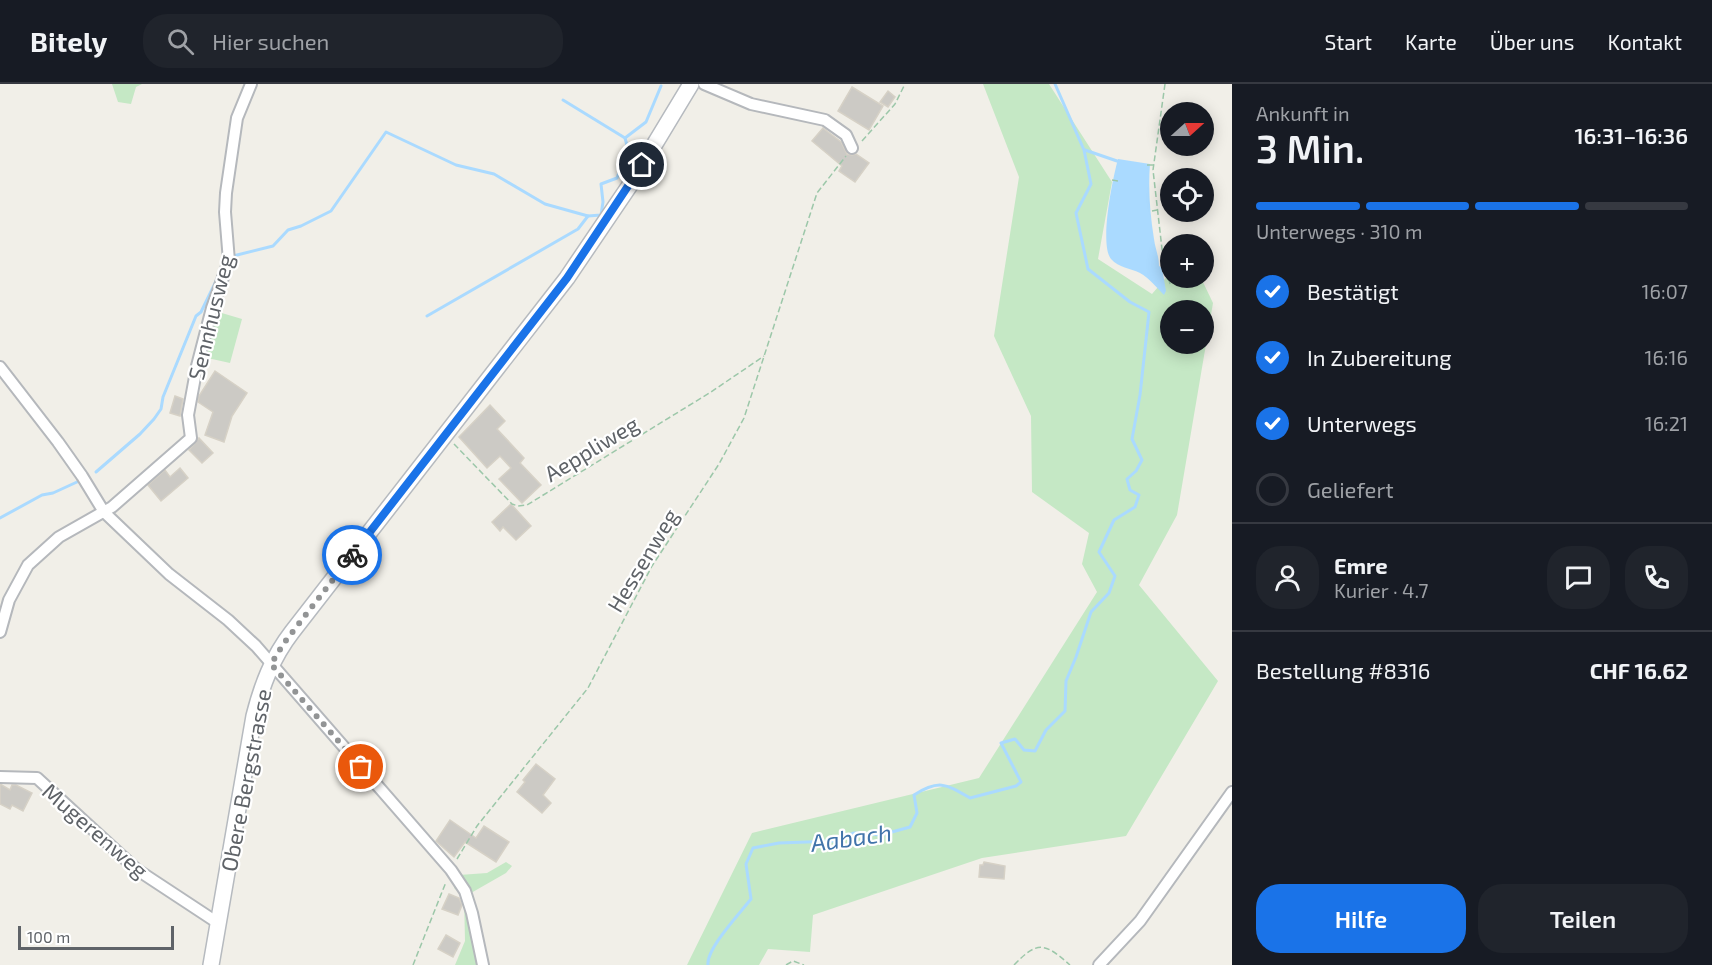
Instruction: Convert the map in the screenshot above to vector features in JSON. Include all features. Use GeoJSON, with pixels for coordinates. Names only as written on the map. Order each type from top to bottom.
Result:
{"type":"FeatureCollection","features":[{"type":"Feature","properties":{"kind":"main road","name":"Obere Bergstrasse"},"geometry":{"type":"LineString","coordinates":[[211,965],[254,716],[261,687],[271,664],[288,638],[567,278],[630,185],[692,85]]}},
{"type":"Feature","properties":{"kind":"street","name":"Sennhusweg"},"geometry":{"type":"LineString","coordinates":[[0,632],[9,600],[28,565],[59,537],[104,512],[175,454],[191,438],[188,415],[195,375],[212,308],[229,261],[225,212],[226,193],[237,118],[251,84]]}},
{"type":"Feature","properties":{"kind":"street"},"geometry":{"type":"LineString","coordinates":[[692,85],[752,104],[825,120],[846,135],[852,148]]}},
{"type":"Feature","properties":{"kind":"street"},"geometry":{"type":"LineString","coordinates":[[0,367],[58,442],[104,512],[169,574],[228,620],[271,664],[451,870],[465,891],[483,965]]}},
{"type":"Feature","properties":{"kind":"street","name":"Mugerenweg"},"geometry":{"type":"LineString","coordinates":[[0,777],[37,778],[136,869],[218,923]]}},
{"type":"Feature","properties":{"kind":"street"},"geometry":{"type":"LineString","coordinates":[[1099,965],[1140,921],[1232,792]]}},
{"type":"Feature","properties":{"kind":"path","name":"Hessenweg"},"geometry":{"type":"LineString","coordinates":[[413,965],[451,870],[477,826],[588,688],[652,566],[719,464],[739,428],[817,193],[852,148],[860,145],[895,104],[905,84]]}},
{"type":"Feature","properties":{"kind":"path"},"geometry":{"type":"LineString","coordinates":[[1162,234],[1154,165],[1166,84]]}},
{"type":"Feature","properties":{"kind":"path"},"geometry":{"type":"LineString","coordinates":[[1147,165],[1154,165]]}},
{"type":"Feature","properties":{"kind":"path"},"geometry":{"type":"LineString","coordinates":[[1112,180],[1118,181]]}},
{"type":"Feature","properties":{"kind":"path"},"geometry":{"type":"LineString","coordinates":[[1152,211],[1158,210]]}},
{"type":"Feature","properties":{"kind":"path","name":"Aeppliweg"},"geometry":{"type":"LineString","coordinates":[[446,435],[512,504],[518,507],[527,505],[711,392],[764,356]]}},
{"type":"Feature","properties":{"kind":"path"},"geometry":{"type":"LineString","coordinates":[[1014,965],[1028,951],[1038,947],[1053,950],[1070,965]]}},
{"type":"Feature","properties":{"kind":"path"},"geometry":{"type":"LineString","coordinates":[[786,965],[793,961],[804,965]]}},
{"type":"Feature","properties":{"kind":"green space"},"geometry":{"type":"Polygon","coordinates":[[[112,84],[142,84],[136,87],[131,104],[118,102],[112,84]]]}},
{"type":"Feature","properties":{"kind":"green space"},"geometry":{"type":"Polygon","coordinates":[[[983,84],[1049,84],[1112,182],[1098,259],[1152,294],[1160,285],[1160,288],[1206,288],[1212,300],[1160,300],[1160,354],[1204,354],[1177,515],[1139,585],[1218,681],[1126,836],[982,858],[813,915],[810,952],[768,949],[759,965],[687,965],[752,833],[979,778],[1097,592],[1082,564],[1089,533],[1032,492],[1031,416],[994,336],[1019,177],[983,84]]]}},
{"type":"Feature","properties":{"kind":"green space"},"geometry":{"type":"Polygon","coordinates":[[[215,311],[242,319],[230,363],[203,357],[215,311]]]}},
{"type":"Feature","properties":{"kind":"green space"},"geometry":{"type":"Polygon","coordinates":[[[506,862],[512,866],[506,873],[471,893],[482,965],[455,965],[465,941],[464,896],[454,888],[459,875],[487,873],[506,862]]]}},
{"type":"Feature","properties":{"kind":"water"},"geometry":{"type":"Polygon","coordinates":[[[1118,159],[1150,164],[1151,220],[1160,267],[1160,288],[1165,288],[1164,295],[1143,275],[1111,259],[1106,240],[1113,180],[1118,159]]]}},
{"type":"Feature","properties":{"kind":"building"},"geometry":{"type":"Polygon","coordinates":[[[852,87],[883,106],[869,130],[838,111],[852,87]]]}},
{"type":"Feature","properties":{"kind":"building"},"geometry":{"type":"Polygon","coordinates":[[[888,91],[895,97],[888,107],[880,102],[888,91]]]}},
{"type":"Feature","properties":{"kind":"building"},"geometry":{"type":"Polygon","coordinates":[[[823,128],[841,142],[847,154],[856,154],[869,163],[855,182],[839,171],[842,166],[812,141],[823,128]]]}},
{"type":"Feature","properties":{"kind":"building"},"geometry":{"type":"Polygon","coordinates":[[[215,371],[247,393],[232,416],[224,442],[205,435],[213,412],[198,402],[199,396],[215,371]]]}},
{"type":"Feature","properties":{"kind":"building"},"geometry":{"type":"Polygon","coordinates":[[[175,396],[183,399],[180,416],[170,413],[175,396]]]}},
{"type":"Feature","properties":{"kind":"building"},"geometry":{"type":"Polygon","coordinates":[[[490,405],[505,421],[497,429],[524,458],[520,463],[541,485],[522,503],[499,479],[511,468],[500,456],[487,468],[459,437],[490,405]]]}},
{"type":"Feature","properties":{"kind":"building"},"geometry":{"type":"Polygon","coordinates":[[[199,438],[213,453],[202,463],[189,450],[199,438]]]}},
{"type":"Feature","properties":{"kind":"building"},"geometry":{"type":"Polygon","coordinates":[[[180,468],[188,478],[161,501],[148,485],[165,470],[170,477],[180,468]]]}},
{"type":"Feature","properties":{"kind":"building"},"geometry":{"type":"Polygon","coordinates":[[[511,504],[531,526],[516,540],[503,527],[500,531],[492,522],[511,504]]]}},
{"type":"Feature","properties":{"kind":"building"},"geometry":{"type":"Polygon","coordinates":[[[536,764],[555,779],[543,795],[551,803],[542,813],[517,792],[536,764]]]}},
{"type":"Feature","properties":{"kind":"building"},"geometry":{"type":"Polygon","coordinates":[[[0,784],[10,790],[12,785],[16,785],[32,793],[23,811],[12,805],[10,809],[0,804],[0,784]]]}},
{"type":"Feature","properties":{"kind":"building"},"geometry":{"type":"Polygon","coordinates":[[[450,820],[476,838],[484,826],[509,842],[496,862],[465,842],[454,857],[436,841],[450,820]]]}},
{"type":"Feature","properties":{"kind":"building"},"geometry":{"type":"Polygon","coordinates":[[[984,862],[1005,866],[1004,879],[979,877],[980,865],[984,862]]]}},
{"type":"Feature","properties":{"kind":"building"},"geometry":{"type":"Polygon","coordinates":[[[449,894],[459,898],[462,905],[458,915],[442,909],[449,894]]]}},
{"type":"Feature","properties":{"kind":"building"},"geometry":{"type":"Polygon","coordinates":[[[446,935],[460,943],[453,957],[438,949],[446,935]]]}},
{"type":"Feature","properties":{"kind":"waterway","name":"Aabach"},"geometry":{"type":"LineString","coordinates":[[708,965],[712,950],[751,899],[746,864],[753,848],[779,843],[834,841],[854,833],[881,835],[910,827],[917,813],[914,795],[936,785],[955,789],[970,798],[1016,786],[1021,782],[1001,743],[1015,739],[1024,750],[1035,751],[1046,730],[1065,711],[1066,681],[1091,612],[1109,593],[1115,576],[1099,552],[1114,520],[1135,507],[1139,495],[1130,490],[1127,479],[1136,471],[1142,460],[1132,439],[1140,395],[1149,312],[1130,302],[1088,269],[1076,213],[1091,184],[1084,150],[1055,84]]}},
{"type":"Feature","properties":{"kind":"waterway"},"geometry":{"type":"LineString","coordinates":[[233,256],[273,246],[288,230],[331,211],[386,132],[456,165],[494,174],[545,204],[588,216],[601,215],[603,202],[601,184],[617,178],[628,149],[625,138],[646,122],[661,86]]}},
{"type":"Feature","properties":{"kind":"waterway"},"geometry":{"type":"LineString","coordinates":[[563,100],[625,138]]}},
{"type":"Feature","properties":{"kind":"waterway"},"geometry":{"type":"LineString","coordinates":[[1085,150],[1117,161]]}},
{"type":"Feature","properties":{"kind":"waterway"},"geometry":{"type":"LineString","coordinates":[[427,316],[578,229],[588,216]]}},
{"type":"Feature","properties":{"kind":"waterway"},"geometry":{"type":"LineString","coordinates":[[96,472],[140,434],[161,409],[163,397],[196,316],[201,312],[219,275]]}},
{"type":"Feature","properties":{"kind":"waterway"},"geometry":{"type":"LineString","coordinates":[[0,518],[42,495],[53,493],[77,482]]}},
{"type":"Feature","properties":{"kind":"way so far"},"geometry":{"type":"LineString","coordinates":[[352,555],[284,643],[271,664],[361,767]]}},
{"type":"Feature","properties":{"kind":"route"},"geometry":{"type":"LineString","coordinates":[[352,555],[567,278],[642,165]]}}]}
